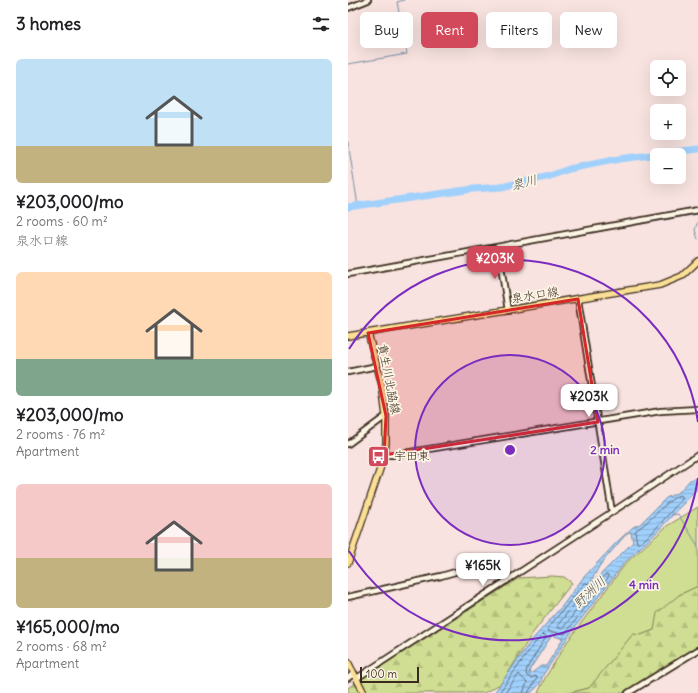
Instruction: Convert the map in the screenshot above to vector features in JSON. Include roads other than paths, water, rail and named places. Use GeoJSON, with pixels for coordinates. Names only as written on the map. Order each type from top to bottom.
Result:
{"type":"FeatureCollection","features":[{"type":"Feature","properties":{"kind":"main road","name":"泉水口線"},"geometry":{"type":"LineString","coordinates":[[368,333],[666,284],[682,276],[698,261]]}},
{"type":"Feature","properties":{"kind":"main road","name":"貴生川北脇線"},"geometry":{"type":"LineString","coordinates":[[348,336],[368,333],[377,366],[386,416],[384,454],[348,563]]}},
{"type":"Feature","properties":{"kind":"main road"},"geometry":{"type":"LineString","coordinates":[[348,662],[364,693]]}},
{"type":"Feature","properties":{"kind":"street"},"geometry":{"type":"LineString","coordinates":[[348,8],[368,0]]}},
{"type":"Feature","properties":{"kind":"street"},"geometry":{"type":"LineString","coordinates":[[348,274],[698,210]]}},
{"type":"Feature","properties":{"kind":"street"},"geometry":{"type":"LineString","coordinates":[[498,247],[508,311]]}},
{"type":"Feature","properties":{"kind":"street"},"geometry":{"type":"LineString","coordinates":[[578,299],[612,512]]}},
{"type":"Feature","properties":{"kind":"street"},"geometry":{"type":"LineString","coordinates":[[348,372],[377,366]]}},
{"type":"Feature","properties":{"kind":"street"},"geometry":{"type":"LineString","coordinates":[[384,454],[392,456],[661,411],[698,409]]}},
{"type":"Feature","properties":{"kind":"street"},"geometry":{"type":"LineString","coordinates":[[348,444],[386,416]]}},
{"type":"Feature","properties":{"kind":"street"},"geometry":{"type":"LineString","coordinates":[[348,678],[355,676],[507,581],[698,455]]}},
{"type":"Feature","properties":{"kind":"street"},"geometry":{"type":"LineString","coordinates":[[348,597],[441,576],[476,566],[499,573],[507,581]]}},
{"type":"Feature","properties":{"kind":"street"},"geometry":{"type":"LineString","coordinates":[[628,693],[698,650]]}},
{"type":"Feature","properties":{"kind":"water","name":"野洲川"},"geometry":{"type":"Polygon","coordinates":[[[698,478],[698,488],[653,536],[625,562],[572,631],[543,675],[540,684],[531,693],[494,693],[531,641],[563,605],[583,578],[617,542],[633,527],[640,524],[666,498],[679,492],[690,480],[698,478]],[[631,532],[627,533],[600,565],[591,581],[593,582],[633,542],[631,532]],[[552,635],[530,669],[529,675],[541,666],[546,666],[563,639],[552,635]]]}},
{"type":"Feature","properties":{"kind":"waterway"},"geometry":{"type":"LineString","coordinates":[[348,64],[407,54],[397,2],[404,0]]}},
{"type":"Feature","properties":{"kind":"waterway"},"geometry":{"type":"LineString","coordinates":[[348,142],[358,206]]}},
{"type":"Feature","properties":{"kind":"waterway","name":"泉川"},"geometry":{"type":"LineString","coordinates":[[348,207],[473,189],[501,187],[550,176],[569,169],[619,159],[698,149]]}},
{"type":"Feature","properties":{"kind":"waterway"},"geometry":{"type":"LineString","coordinates":[[500,249],[698,214]]}},
{"type":"Feature","properties":{"kind":"waterway"},"geometry":{"type":"LineString","coordinates":[[698,221],[695,230],[698,239]]}},
{"type":"Feature","properties":{"kind":"waterway"},"geometry":{"type":"LineString","coordinates":[[348,276],[497,250]]}},
{"type":"Feature","properties":{"kind":"waterway"},"geometry":{"type":"LineString","coordinates":[[671,515],[678,514],[698,546]]}},
{"type":"Feature","properties":{"kind":"place","name":"宇田東"},"geometry":{"type":"Point","coordinates":[379,456]}}]}
